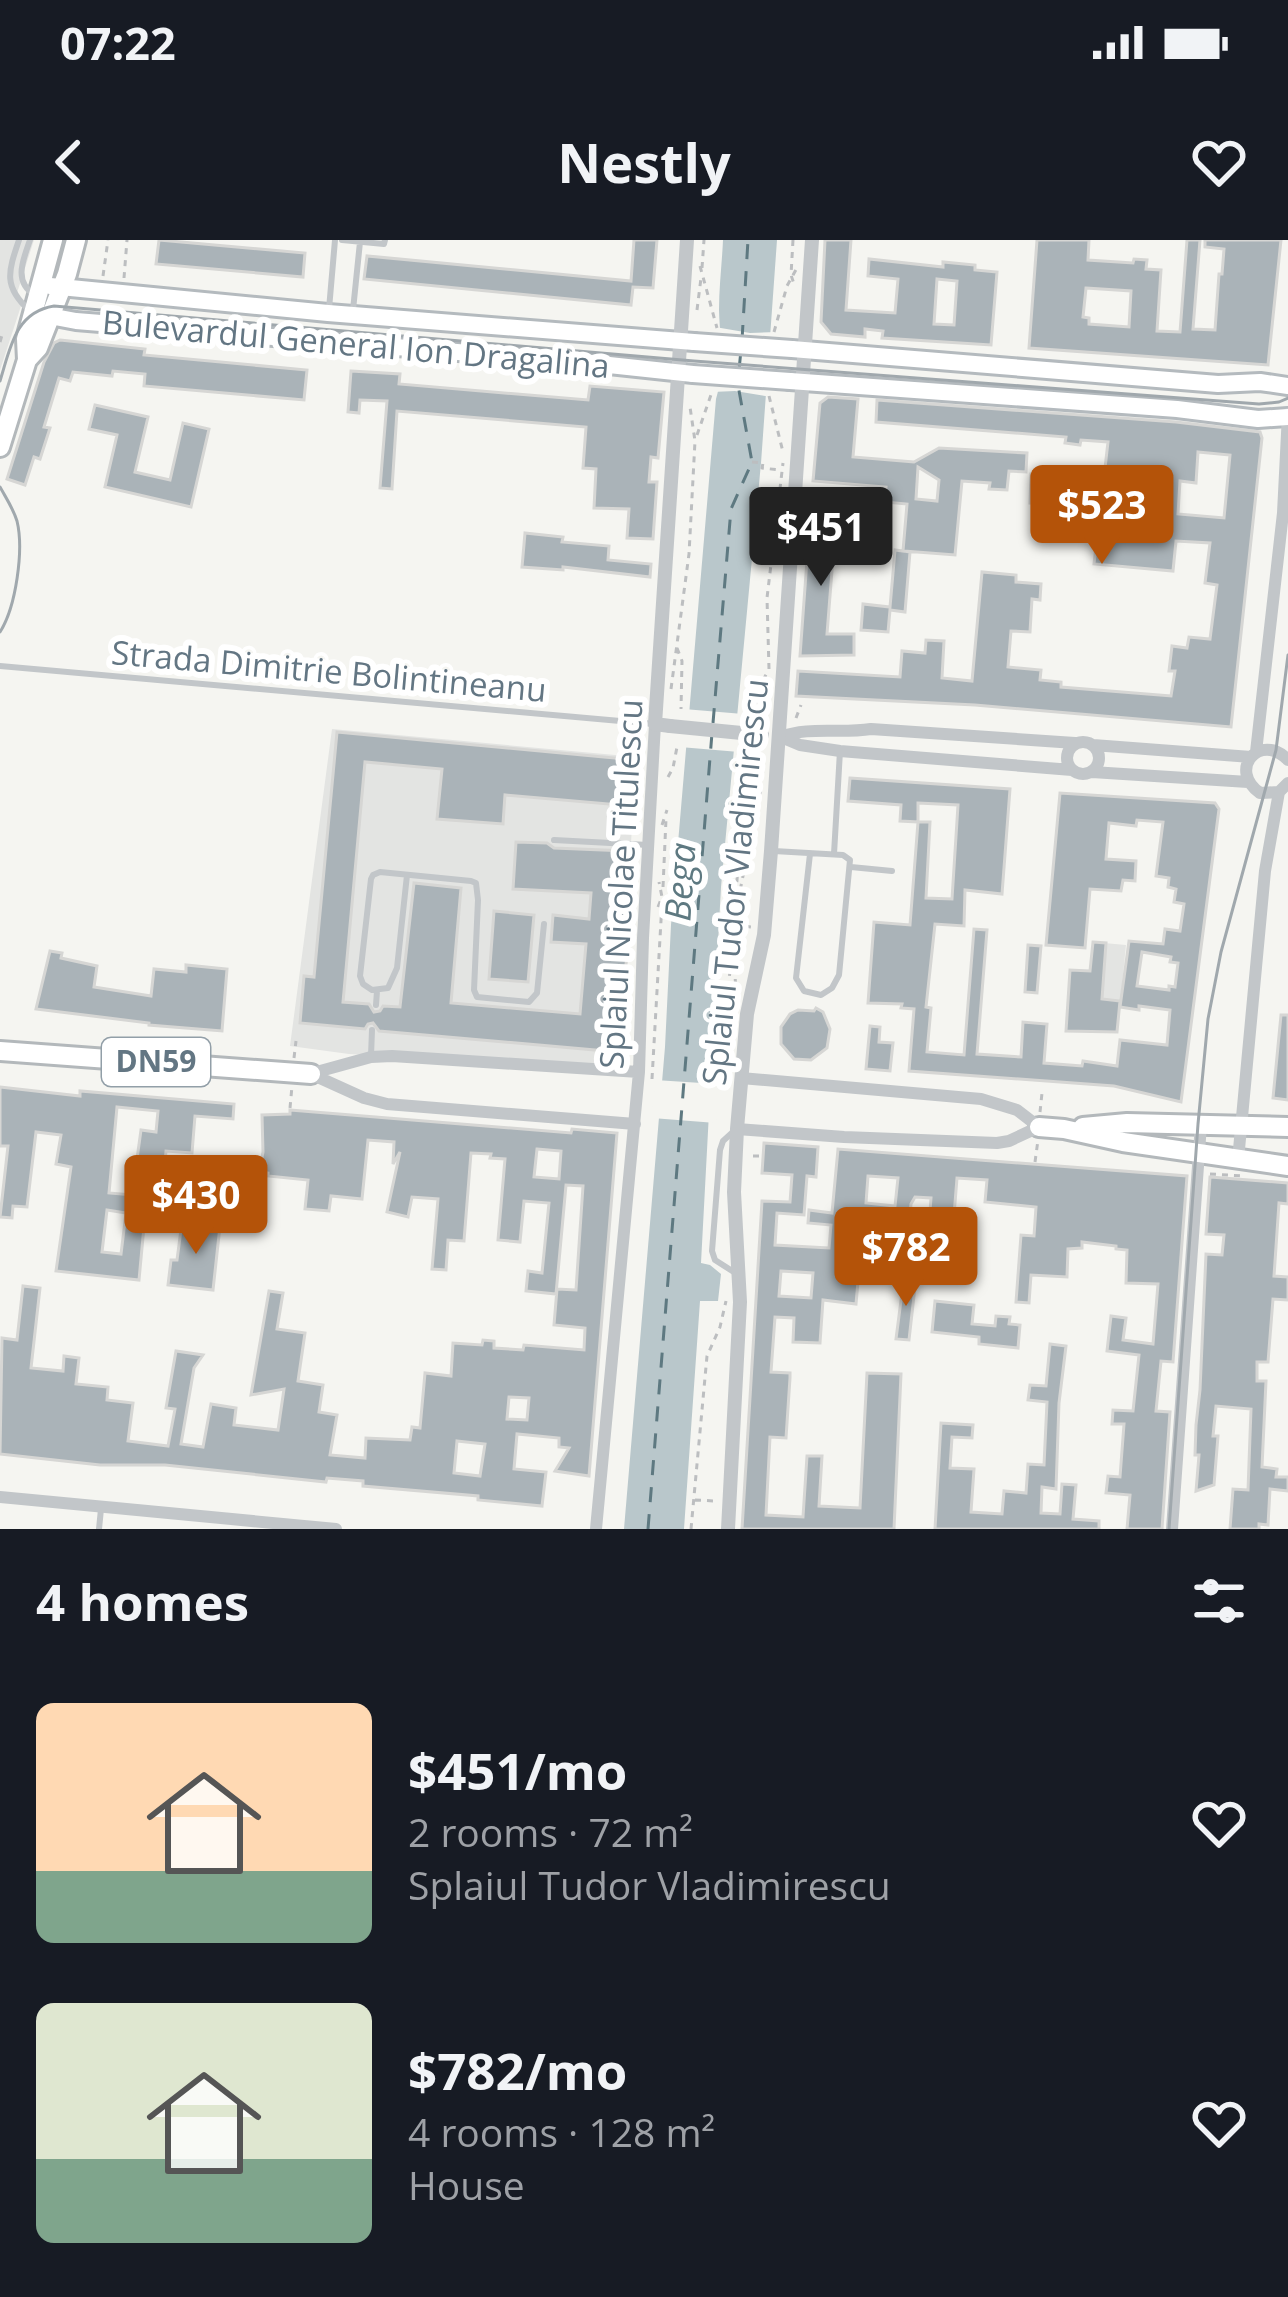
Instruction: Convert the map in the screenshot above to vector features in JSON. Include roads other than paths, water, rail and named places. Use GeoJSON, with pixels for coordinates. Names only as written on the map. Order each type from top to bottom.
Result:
{"type":"FeatureCollection","features":[{"type":"Feature","properties":{"kind":"main road"},"geometry":{"type":"LineString","coordinates":[[0,447],[27,360],[38,348],[40,303],[53,240]]}},
{"type":"Feature","properties":{"kind":"main road"},"geometry":{"type":"LineString","coordinates":[[40,303],[61,288],[76,240]]}},
{"type":"Feature","properties":{"kind":"main road","name":"Bulevardul General Ion Dragalina"},"geometry":{"type":"LineString","coordinates":[[40,303],[61,288],[799,350]]}},
{"type":"Feature","properties":{"kind":"main road","name":"Bulevardul General Ion Dragalina"},"geometry":{"type":"LineString","coordinates":[[40,303],[797,382]]}},
{"type":"Feature","properties":{"kind":"main road"},"geometry":{"type":"LineString","coordinates":[[799,350],[1288,386]]}},
{"type":"Feature","properties":{"kind":"main road"},"geometry":{"type":"LineString","coordinates":[[797,382],[1258,419],[1288,416]]}},
{"type":"Feature","properties":{"kind":"main road","name":"DN59"},"geometry":{"type":"LineString","coordinates":[[0,1051],[311,1074]]}},
{"type":"Feature","properties":{"kind":"main road"},"geometry":{"type":"LineString","coordinates":[[1064,1129],[1126,1123],[1288,1126]]}},
{"type":"Feature","properties":{"kind":"main road"},"geometry":{"type":"LineString","coordinates":[[1039,1127],[1123,1142],[1199,1163],[1240,1168],[1288,1166]]}},
{"type":"Feature","properties":{"kind":"street","name":"Splaiul Nicolae Titulescu"},"geometry":{"type":"LineString","coordinates":[[596,1529],[639,1072],[647,845],[662,725],[688,342],[687,240]]}},
{"type":"Feature","properties":{"kind":"street","name":"Splaiul Tudor Vladimirescu"},"geometry":{"type":"LineString","coordinates":[[728,1529],[737,1129],[747,1014],[764,934],[764,848],[780,737],[799,350],[812,240]]}},
{"type":"Feature","properties":{"kind":"street"},"geometry":{"type":"LineString","coordinates":[[1285,786],[1260,794],[1248,782],[1246,769],[1254,754],[1282,513],[1288,416]]}},
{"type":"Feature","properties":{"kind":"street"},"geometry":{"type":"LineString","coordinates":[[662,725],[780,737],[840,752],[1082,774],[1248,782]]}},
{"type":"Feature","properties":{"kind":"street"},"geometry":{"type":"LineString","coordinates":[[780,737],[801,730],[846,733],[871,728],[1254,754],[1276,750],[1288,760]]}},
{"type":"Feature","properties":{"kind":"street"},"geometry":{"type":"LineString","coordinates":[[1072,770],[1067,759],[1076,743]]}},
{"type":"Feature","properties":{"kind":"street"},"geometry":{"type":"LineString","coordinates":[[1092,772],[1100,756],[1093,745]]}},
{"type":"Feature","properties":{"kind":"street"},"geometry":{"type":"LineString","coordinates":[[1240,1168],[1265,871],[1285,786]]}},
{"type":"Feature","properties":{"kind":"street"},"geometry":{"type":"LineString","coordinates":[[311,1074],[392,1056],[639,1072]]}},
{"type":"Feature","properties":{"kind":"street"},"geometry":{"type":"LineString","coordinates":[[311,1074],[387,1104],[635,1124]]}},
{"type":"Feature","properties":{"kind":"street"},"geometry":{"type":"LineString","coordinates":[[737,1129],[997,1143],[1039,1127],[1017,1110],[981,1099],[741,1078]]}},
{"type":"Feature","properties":{"kind":"street"},"geometry":{"type":"LineString","coordinates":[[1172,1529],[1201,1124]]}},
{"type":"Feature","properties":{"kind":"street"},"geometry":{"type":"LineString","coordinates":[[0,1497],[336,1529]]}},
{"type":"Feature","properties":{"kind":"lane"},"geometry":{"type":"LineString","coordinates":[[19,240],[10,282],[16,296],[40,303]]}},
{"type":"Feature","properties":{"kind":"lane"},"geometry":{"type":"LineString","coordinates":[[30,240],[21,275],[40,303]]}},
{"type":"Feature","properties":{"kind":"lane"},"geometry":{"type":"LineString","coordinates":[[328,313],[339,240],[385,244],[385,240]]}},
{"type":"Feature","properties":{"kind":"lane"},"geometry":{"type":"LineString","coordinates":[[353,315],[360,242]]}},
{"type":"Feature","properties":{"kind":"lane"},"geometry":{"type":"LineString","coordinates":[[10,282],[21,275]]}},
{"type":"Feature","properties":{"kind":"lane","name":"Strada Dimitrie Bolintineanu"},"geometry":{"type":"LineString","coordinates":[[0,666],[662,725]]}},
{"type":"Feature","properties":{"kind":"lane"},"geometry":{"type":"LineString","coordinates":[[834,854],[840,752]]}},
{"type":"Feature","properties":{"kind":"lane"},"geometry":{"type":"LineString","coordinates":[[554,839],[647,845]]}},
{"type":"Feature","properties":{"kind":"lane"},"geometry":{"type":"LineString","coordinates":[[764,848],[848,857],[851,867],[839,975],[829,992],[821,995],[801,988],[796,978],[810,854]]}},
{"type":"Feature","properties":{"kind":"lane"},"geometry":{"type":"LineString","coordinates":[[851,867],[892,871]]}},
{"type":"Feature","properties":{"kind":"lane"},"geometry":{"type":"LineString","coordinates":[[407,874],[397,968],[388,988],[377,992],[363,984],[360,976],[370,879],[380,872],[407,874],[471,881],[478,887],[477,998],[533,999],[544,924]]}},
{"type":"Feature","properties":{"kind":"lane"},"geometry":{"type":"LineString","coordinates":[[376,1005],[377,992]]}},
{"type":"Feature","properties":{"kind":"lane"},"geometry":{"type":"LineString","coordinates":[[371,1058],[372,1030]]}},
{"type":"Feature","properties":{"kind":"lane"},"geometry":{"type":"LineString","coordinates":[[736,1273],[716,1260],[712,1251],[720,1150],[737,1129]]}},
{"type":"Feature","properties":{"kind":"lane"},"geometry":{"type":"LineString","coordinates":[[99,1529],[101,1507]]}},
{"type":"Feature","properties":{"kind":"water","name":"Bega"},"geometry":{"type":"Polygon","coordinates":[[[723,240],[777,240],[721,887],[701,1263],[721,1274],[718,1301],[700,1301],[684,1529],[624,1529],[671,925],[721,375],[723,240]]]}},
{"type":"Feature","properties":{"kind":"tram line"},"geometry":{"type":"LineString","coordinates":[[0,381],[22,324],[54,306],[1259,404],[1288,398]]}},
{"type":"Feature","properties":{"kind":"tram line"},"geometry":{"type":"LineString","coordinates":[[0,487],[17,521],[20,547],[14,594],[0,632]]}},
{"type":"Feature","properties":{"kind":"tram line"},"geometry":{"type":"LineString","coordinates":[[1169,1529],[1208,1019],[1221,952],[1276,750],[1288,655]]}}]}
